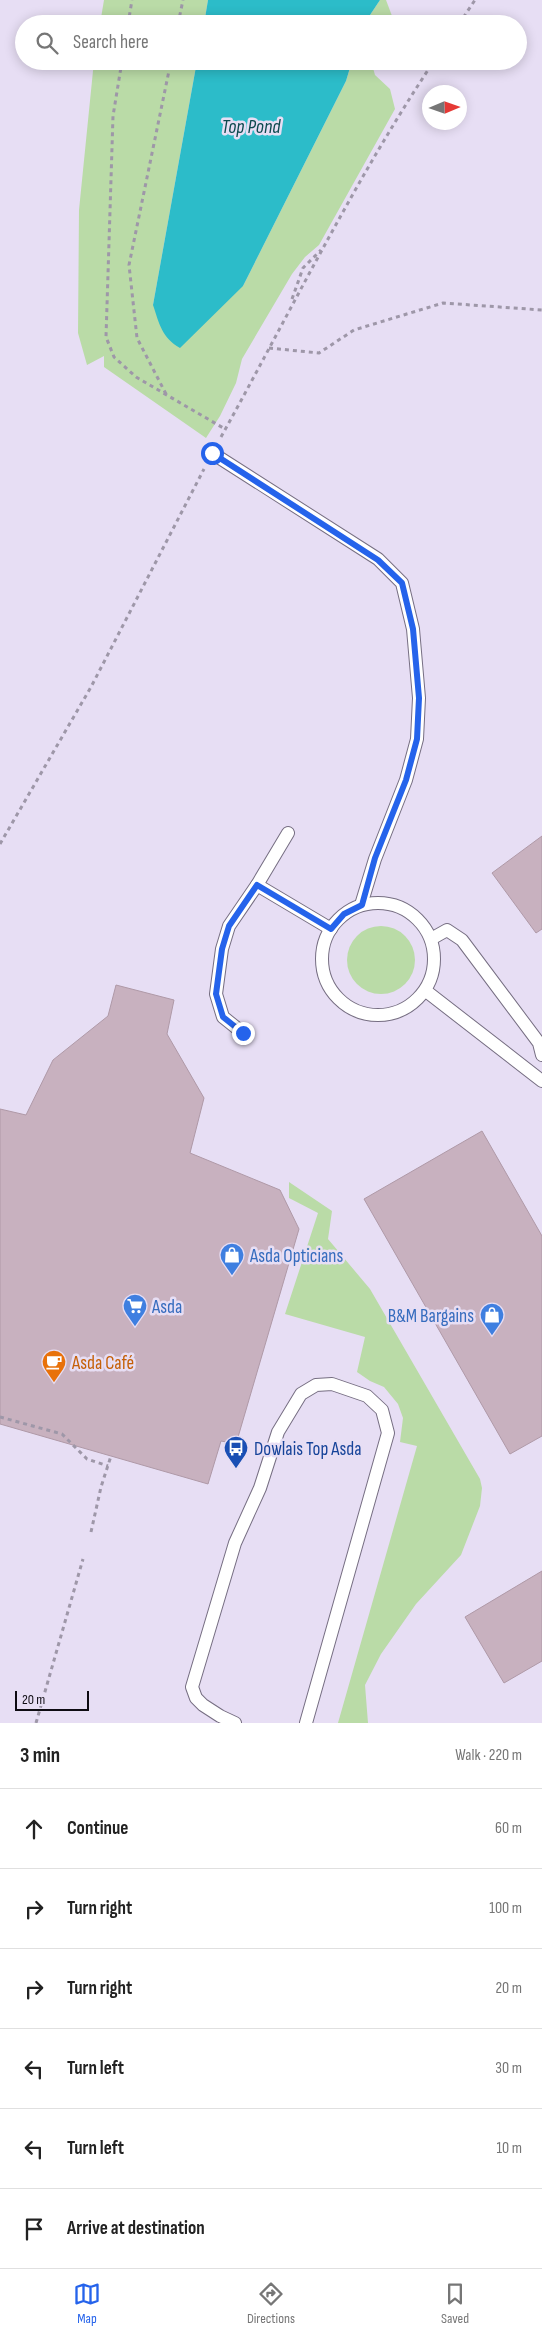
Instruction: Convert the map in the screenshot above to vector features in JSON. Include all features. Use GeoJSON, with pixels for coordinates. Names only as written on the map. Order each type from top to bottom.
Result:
{"type":"FeatureCollection","features":[{"type":"Feature","properties":{"kind":"lane"},"geometry":{"type":"LineString","coordinates":[[212,453],[378,560],[402,583],[413,629],[419,698],[417,739],[406,780],[375,858],[362,905]]}},
{"type":"Feature","properties":{"kind":"lane"},"geometry":{"type":"LineString","coordinates":[[243,1033],[223,1017],[216,994],[222,949],[229,926],[257,885],[288,833]]}},
{"type":"Feature","properties":{"kind":"lane"},"geometry":{"type":"LineString","coordinates":[[257,885],[331,929]]}},
{"type":"Feature","properties":{"kind":"lane"},"geometry":{"type":"LineString","coordinates":[[383,903],[402,908],[421,922],[431,939],[435,962],[426,991],[410,1006],[392,1014],[372,1016],[349,1007],[334,994],[323,971],[322,951],[331,929],[344,914],[362,905],[383,903]]}},
{"type":"Feature","properties":{"kind":"lane"},"geometry":{"type":"LineString","coordinates":[[431,939],[447,930],[462,940],[539,1043],[542,1055]]}},
{"type":"Feature","properties":{"kind":"lane"},"geometry":{"type":"LineString","coordinates":[[426,991],[542,1081]]}},
{"type":"Feature","properties":{"kind":"lane"},"geometry":{"type":"LineString","coordinates":[[235,1723],[220,1716],[196,1698],[192,1687],[200,1656],[235,1542],[260,1488],[278,1432],[301,1394],[316,1385],[332,1384],[367,1396],[382,1410],[388,1433],[306,1723]]}},
{"type":"Feature","properties":{"kind":"path"},"geometry":{"type":"LineString","coordinates":[[130,15],[132,0]]}},
{"type":"Feature","properties":{"kind":"path"},"geometry":{"type":"LineString","coordinates":[[180,15],[183,0]]}},
{"type":"Feature","properties":{"kind":"path"},"geometry":{"type":"LineString","coordinates":[[465,15],[475,0]]}},
{"type":"Feature","properties":{"kind":"path"},"geometry":{"type":"LineString","coordinates":[[121,70],[113,116],[106,337],[114,357],[136,377],[225,429]]}},
{"type":"Feature","properties":{"kind":"path"},"geometry":{"type":"LineString","coordinates":[[167,394],[137,338],[129,265],[169,70]]}},
{"type":"Feature","properties":{"kind":"path"},"geometry":{"type":"LineString","coordinates":[[290,307],[303,268],[325,246]]}},
{"type":"Feature","properties":{"kind":"path"},"geometry":{"type":"LineString","coordinates":[[268,348],[319,352],[354,330],[444,303],[542,310]]}},
{"type":"Feature","properties":{"kind":"path"},"geometry":{"type":"LineString","coordinates":[[0,1417],[62,1434],[87,1459],[108,1466]]}},
{"type":"Feature","properties":{"kind":"path"},"geometry":{"type":"LineString","coordinates":[[91,1532],[112,1456]]}},
{"type":"Feature","properties":{"kind":"path"},"geometry":{"type":"LineString","coordinates":[[36,1723],[83,1559]]}},
{"type":"Feature","properties":{"kind":"green space"},"geometry":{"type":"Polygon","coordinates":[[[104,0],[208,0],[206,15],[102,15],[104,0]]]}},
{"type":"Feature","properties":{"kind":"green space"},"geometry":{"type":"Polygon","coordinates":[[[380,0],[386,0],[392,15],[370,15],[380,0]]]}},
{"type":"Feature","properties":{"kind":"green space"},"geometry":{"type":"Polygon","coordinates":[[[93,70],[195,70],[153,305],[243,286],[346,81],[349,70],[374,70],[375,75],[390,89],[395,109],[319,245],[305,257],[292,274],[242,359],[236,383],[220,416],[206,438],[104,367],[104,356],[87,365],[78,333],[79,210],[93,70]]]}},
{"type":"Feature","properties":{"kind":"green space"},"geometry":{"type":"Polygon","coordinates":[[[388,926],[400,932],[409,941],[415,953],[413,973],[405,984],[388,994],[374,994],[357,984],[349,973],[347,953],[357,936],[368,928],[388,926]]]}},
{"type":"Feature","properties":{"kind":"green space"},"geometry":{"type":"Polygon","coordinates":[[[289,1182],[332,1211],[328,1239],[370,1289],[480,1479],[482,1488],[480,1506],[461,1555],[416,1604],[381,1654],[365,1685],[368,1723],[338,1723],[417,1446],[400,1442],[403,1418],[398,1404],[384,1387],[370,1381],[357,1372],[365,1337],[285,1314],[318,1213],[289,1198],[289,1182]]]}},
{"type":"Feature","properties":{"kind":"water"},"geometry":{"type":"Polygon","coordinates":[[[208,0],[380,0],[370,15],[206,15],[208,0]]]}},
{"type":"Feature","properties":{"kind":"water","name":"Top Pond"},"geometry":{"type":"Polygon","coordinates":[[[195,70],[349,70],[346,81],[243,286],[180,348],[165,335],[153,305],[195,70]]]}},
{"type":"Feature","properties":{"kind":"building"},"geometry":{"type":"Polygon","coordinates":[[[542,836],[542,929],[536,933],[492,873],[542,836]]]}},
{"type":"Feature","properties":{"kind":"building","name":"Asda"},"geometry":{"type":"Polygon","coordinates":[[[116,985],[174,1000],[167,1034],[204,1098],[190,1153],[280,1190],[299,1229],[236,1444],[221,1441],[208,1484],[0,1424],[0,1109],[26,1115],[53,1060],[108,1016],[116,985]]]}},
{"type":"Feature","properties":{"kind":"building","name":"B&M Bargains"},"geometry":{"type":"Polygon","coordinates":[[[482,1131],[542,1236],[542,1436],[510,1454],[364,1199],[482,1131]]]}},
{"type":"Feature","properties":{"kind":"building"},"geometry":{"type":"Polygon","coordinates":[[[542,1571],[542,1661],[504,1683],[465,1617],[542,1571]]]}},
{"type":"Feature","properties":{"kind":"place","name":"Asda Opticians"},"geometry":{"type":"Point","coordinates":[232,1276]}},
{"type":"Feature","properties":{"kind":"place","name":"Asda"},"geometry":{"type":"Point","coordinates":[135,1327]}},
{"type":"Feature","properties":{"kind":"place","name":"B&M Bargains"},"geometry":{"type":"Point","coordinates":[492,1336]}},
{"type":"Feature","properties":{"kind":"place","name":"Asda Café"},"geometry":{"type":"Point","coordinates":[54,1383]}},
{"type":"Feature","properties":{"kind":"place","name":"Dowlais Top Asda"},"geometry":{"type":"Point","coordinates":[236,1469]}},
{"type":"Feature","properties":{"kind":"route"},"geometry":{"type":"LineString","coordinates":[[212,453],[378,560],[402,583],[413,629],[419,698],[417,739],[406,780],[375,858],[362,905],[344,914],[331,929],[257,885],[229,926],[222,949],[216,994],[223,1017],[243,1033]]}}]}
